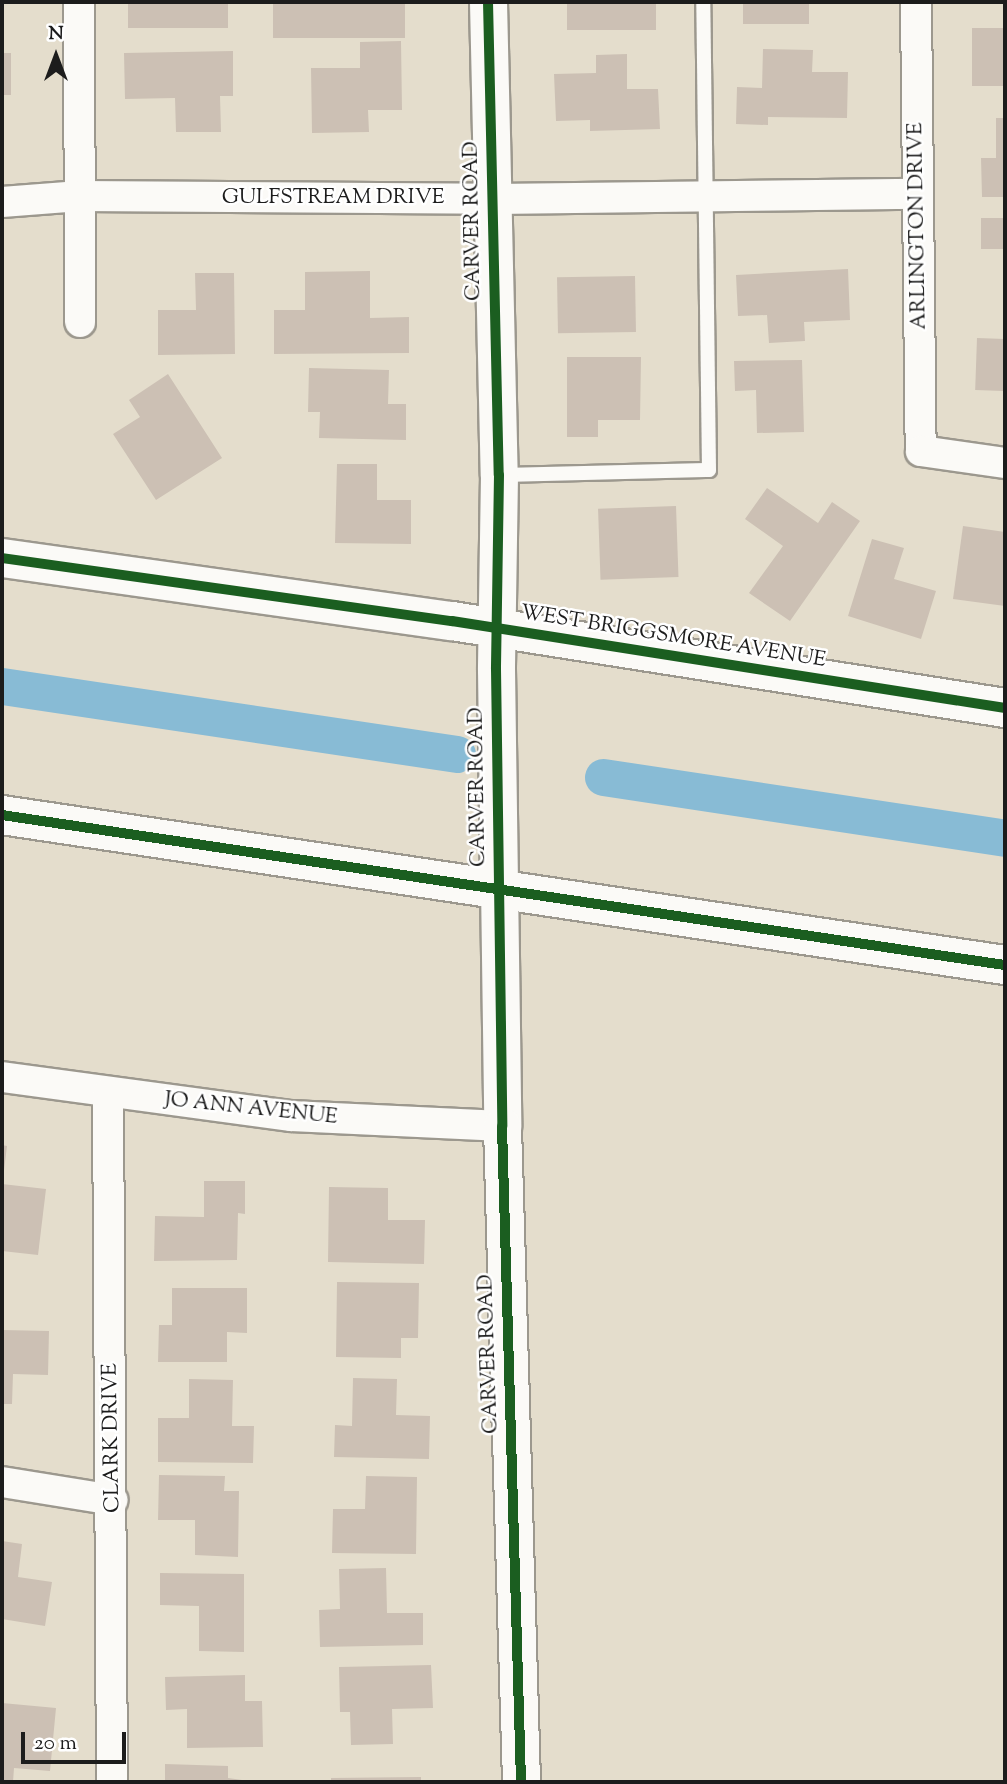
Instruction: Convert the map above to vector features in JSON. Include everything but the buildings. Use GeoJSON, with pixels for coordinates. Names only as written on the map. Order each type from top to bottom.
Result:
{"type":"FeatureCollection","features":[{"type":"Feature","properties":{"kind":"main road","name":"WEST BRIGGSMORE AVENUE"},"geometry":{"type":"LineString","coordinates":[[2,558],[498,629],[1005,708]]}},
{"type":"Feature","properties":{"kind":"main road"},"geometry":{"type":"LineString","coordinates":[[2,815],[1005,965]]}},
{"type":"Feature","properties":{"kind":"street"},"geometry":{"type":"LineString","coordinates":[[79,2],[80,322]]}},
{"type":"Feature","properties":{"kind":"street","name":"CARVER ROAD"},"geometry":{"type":"LineString","coordinates":[[488,2],[499,475],[502,1126],[521,1782]]}},
{"type":"Feature","properties":{"kind":"street","name":"ARLINGTON DRIVE"},"geometry":{"type":"LineString","coordinates":[[916,2],[921,451],[1005,463]]}},
{"type":"Feature","properties":{"kind":"street","name":"GULFSTREAM DRIVE"},"geometry":{"type":"LineString","coordinates":[[2,202],[80,196],[491,199],[918,194]]}},
{"type":"Feature","properties":{"kind":"street","name":"JO ANN AVENUE"},"geometry":{"type":"LineString","coordinates":[[2,1077],[290,1116],[502,1126]]}},
{"type":"Feature","properties":{"kind":"street","name":"CLARK DRIVE"},"geometry":{"type":"LineString","coordinates":[[108,1093],[113,1500],[112,1782]]}},
{"type":"Feature","properties":{"kind":"street"},"geometry":{"type":"LineString","coordinates":[[2,1482],[113,1500]]}},
{"type":"Feature","properties":{"kind":"lane"},"geometry":{"type":"LineString","coordinates":[[499,475],[709,470],[703,2]]}},
{"type":"Feature","properties":{"kind":"waterway"},"geometry":{"type":"LineString","coordinates":[[2,686],[457,754]]}},
{"type":"Feature","properties":{"kind":"waterway"},"geometry":{"type":"LineString","coordinates":[[603,777],[1005,838]]}},
{"type":"Feature","properties":{"kind":"cycle path"},"geometry":{"type":"LineString","coordinates":[[488,2],[499,475],[496,669],[502,1126],[521,1782]]}},
{"type":"Feature","properties":{"kind":"cycle path"},"geometry":{"type":"LineString","coordinates":[[2,558],[452,621],[1005,708]]}},
{"type":"Feature","properties":{"kind":"cycle path"},"geometry":{"type":"LineString","coordinates":[[2,815],[1005,965]]}}]}
